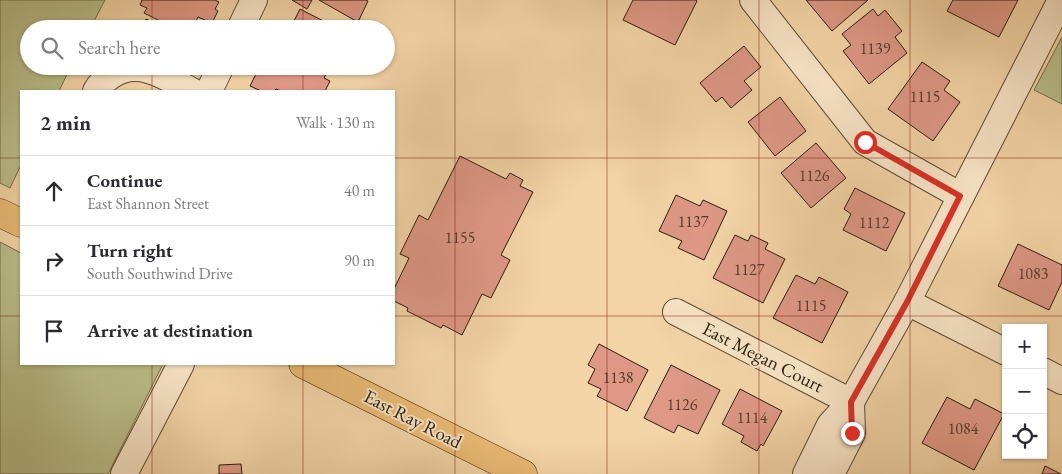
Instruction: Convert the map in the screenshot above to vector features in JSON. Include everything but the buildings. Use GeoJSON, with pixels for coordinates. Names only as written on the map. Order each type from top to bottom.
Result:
{"type":"FeatureCollection","features":[{"type":"Feature","properties":{"kind":"main road"},"geometry":{"type":"LineString","coordinates":[[0,213],[20,223]]}},
{"type":"Feature","properties":{"kind":"main road","name":"East Ray Road"},"geometry":{"type":"LineString","coordinates":[[305,365],[524,474]]}},
{"type":"Feature","properties":{"kind":"street"},"geometry":{"type":"LineString","coordinates":[[244,20],[254,0]]}},
{"type":"Feature","properties":{"kind":"street"},"geometry":{"type":"LineString","coordinates":[[753,0],[865,142],[960,196]]}},
{"type":"Feature","properties":{"kind":"street"},"geometry":{"type":"LineString","coordinates":[[806,474],[830,425],[851,402],[907,302],[1061,0]]}},
{"type":"Feature","properties":{"kind":"street"},"geometry":{"type":"LineString","coordinates":[[97,90],[100,84],[113,75]]}},
{"type":"Feature","properties":{"kind":"street"},"geometry":{"type":"LineString","coordinates":[[119,90],[129,75]]}},
{"type":"Feature","properties":{"kind":"street"},"geometry":{"type":"LineString","coordinates":[[160,75],[190,90]]}},
{"type":"Feature","properties":{"kind":"street"},"geometry":{"type":"LineString","coordinates":[[209,90],[217,75]]}},
{"type":"Feature","properties":{"kind":"street"},"geometry":{"type":"LineString","coordinates":[[907,302],[1002,350]]}},
{"type":"Feature","properties":{"kind":"street","name":"East Megan Court"},"geometry":{"type":"LineString","coordinates":[[676,312],[851,402]]}},
{"type":"Feature","properties":{"kind":"street"},"geometry":{"type":"LineString","coordinates":[[124,474],[180,365]]}},
{"type":"Feature","properties":{"kind":"street"},"geometry":{"type":"LineString","coordinates":[[1047,373],[1062,381]]}},
{"type":"Feature","properties":{"kind":"street"},"geometry":{"type":"LineString","coordinates":[[831,474],[852,433],[851,402]]}},
{"type":"Feature","properties":{"kind":"green space"},"geometry":{"type":"Polygon","coordinates":[[[0,0],[105,0],[95,20],[20,20],[20,75],[67,75],[59,90],[20,90],[20,167],[10,188],[0,183],[0,0]]]}},
{"type":"Feature","properties":{"kind":"green space"},"geometry":{"type":"Polygon","coordinates":[[[1062,37],[1062,104],[1034,90],[1062,37]]]}},
{"type":"Feature","properties":{"kind":"green space"},"geometry":{"type":"Polygon","coordinates":[[[0,242],[20,252],[20,365],[162,365],[108,474],[0,474],[0,242]]]}},
{"type":"Feature","properties":{"kind":"route"},"geometry":{"type":"LineString","coordinates":[[852,433],[851,402],[907,302],[960,196],[865,142]]}}]}
